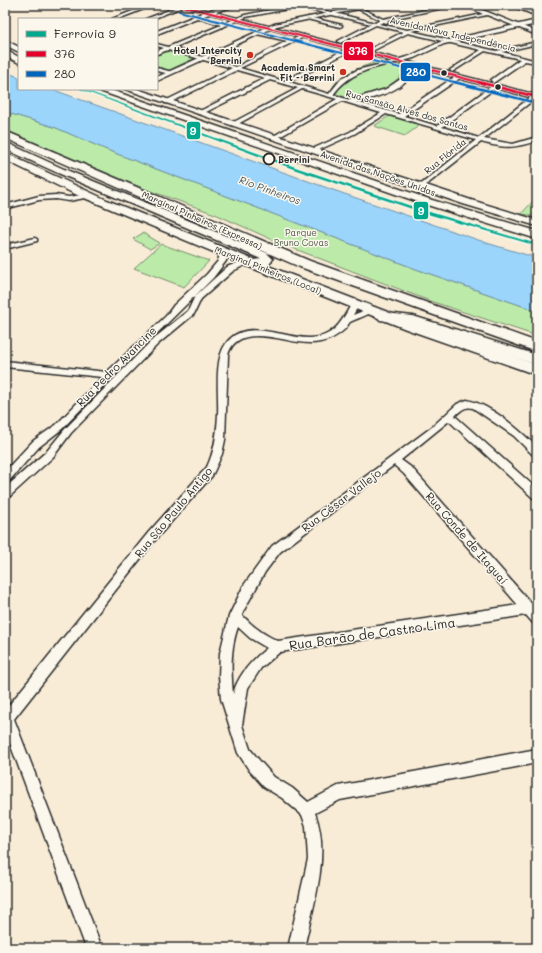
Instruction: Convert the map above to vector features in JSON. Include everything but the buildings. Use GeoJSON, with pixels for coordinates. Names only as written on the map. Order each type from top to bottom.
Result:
{"type":"FeatureCollection","features":[{"type":"Feature","properties":{"kind":"highway"},"geometry":{"type":"LineString","coordinates":[[5,42],[18,49]]}},
{"type":"Feature","properties":{"kind":"highway"},"geometry":{"type":"LineString","coordinates":[[5,53],[18,60]]}},
{"type":"Feature","properties":{"kind":"highway"},"geometry":{"type":"LineString","coordinates":[[102,90],[167,112],[232,129],[370,170]]}},
{"type":"Feature","properties":{"kind":"highway"},"geometry":{"type":"LineString","coordinates":[[116,90],[167,112]]}},
{"type":"Feature","properties":{"kind":"highway","name":"Avenida das Nações Unidas"},"geometry":{"type":"LineString","coordinates":[[135,90],[200,113],[232,129],[274,138],[421,187],[537,223]]}},
{"type":"Feature","properties":{"kind":"highway"},"geometry":{"type":"LineString","coordinates":[[232,129],[428,202],[537,234]]}},
{"type":"Feature","properties":{"kind":"highway","name":"Marginal Pinheiros (Expressa)"},"geometry":{"type":"LineString","coordinates":[[5,134],[305,264],[537,347]]}},
{"type":"Feature","properties":{"kind":"highway"},"geometry":{"type":"LineString","coordinates":[[5,145],[61,171],[263,254],[267,258],[265,263],[245,264]]}},
{"type":"Feature","properties":{"kind":"highway","name":"Marginal Pinheiros (Local)"},"geometry":{"type":"LineString","coordinates":[[5,156],[55,182],[223,257],[368,311],[537,370]]}},
{"type":"Feature","properties":{"kind":"highway"},"geometry":{"type":"LineString","coordinates":[[305,264],[341,282],[404,308],[537,353]]}},
{"type":"Feature","properties":{"kind":"highway"},"geometry":{"type":"LineString","coordinates":[[385,317],[408,319],[537,360]]}},
{"type":"Feature","properties":{"kind":"main road"},"geometry":{"type":"LineString","coordinates":[[181,5],[242,17],[350,49],[396,61],[452,71],[536,95]]}},
{"type":"Feature","properties":{"kind":"main road"},"geometry":{"type":"LineString","coordinates":[[195,5],[235,20],[292,30],[372,50],[458,77],[494,84]]}},
{"type":"Feature","properties":{"kind":"main road"},"geometry":{"type":"LineString","coordinates":[[287,23],[292,30]]}},
{"type":"Feature","properties":{"kind":"street"},"geometry":{"type":"LineString","coordinates":[[117,18],[154,5]]}},
{"type":"Feature","properties":{"kind":"street"},"geometry":{"type":"LineString","coordinates":[[151,18],[173,10],[181,5]]}},
{"type":"Feature","properties":{"kind":"street"},"geometry":{"type":"LineString","coordinates":[[158,33],[211,11],[236,5]]}},
{"type":"Feature","properties":{"kind":"street"},"geometry":{"type":"LineString","coordinates":[[158,53],[242,17],[298,5]]}},
{"type":"Feature","properties":{"kind":"street","name":"Avenida Nova Independência"},"geometry":{"type":"LineString","coordinates":[[298,5],[406,32],[537,62]]}},
{"type":"Feature","properties":{"kind":"street"},"geometry":{"type":"LineString","coordinates":[[352,5],[397,27],[400,30]]}},
{"type":"Feature","properties":{"kind":"street"},"geometry":{"type":"LineString","coordinates":[[158,79],[273,27],[308,18],[376,5]]}},
{"type":"Feature","properties":{"kind":"street"},"geometry":{"type":"LineString","coordinates":[[340,42],[383,20],[455,5]]}},
{"type":"Feature","properties":{"kind":"street"},"geometry":{"type":"LineString","coordinates":[[466,5],[537,34]]}},
{"type":"Feature","properties":{"kind":"street"},"geometry":{"type":"LineString","coordinates":[[476,9],[494,5]]}},
{"type":"Feature","properties":{"kind":"street"},"geometry":{"type":"LineString","coordinates":[[512,5],[537,15]]}},
{"type":"Feature","properties":{"kind":"street"},"geometry":{"type":"LineString","coordinates":[[162,7],[173,10]]}},
{"type":"Feature","properties":{"kind":"street"},"geometry":{"type":"LineString","coordinates":[[372,50],[406,32],[488,14]]}},
{"type":"Feature","properties":{"kind":"street"},"geometry":{"type":"LineString","coordinates":[[196,17],[224,24]]}},
{"type":"Feature","properties":{"kind":"street"},"geometry":{"type":"LineString","coordinates":[[308,18],[340,26]]}},
{"type":"Feature","properties":{"kind":"street"},"geometry":{"type":"LineString","coordinates":[[351,102],[394,87],[406,77],[409,71],[408,62],[432,46],[448,41],[537,22]]}},
{"type":"Feature","properties":{"kind":"street"},"geometry":{"type":"LineString","coordinates":[[259,33],[291,41]]}},
{"type":"Feature","properties":{"kind":"street"},"geometry":{"type":"LineString","coordinates":[[167,102],[302,36]]}},
{"type":"Feature","properties":{"kind":"street"},"geometry":{"type":"LineString","coordinates":[[495,52],[537,42]]}},
{"type":"Feature","properties":{"kind":"street","name":"Rua Sansão Alves dos Santos"},"geometry":{"type":"LineString","coordinates":[[158,45],[500,146],[509,146],[537,139]]}},
{"type":"Feature","properties":{"kind":"street"},"geometry":{"type":"LineString","coordinates":[[286,82],[350,49]]}},
{"type":"Feature","properties":{"kind":"street"},"geometry":{"type":"LineString","coordinates":[[452,71],[484,50]]}},
{"type":"Feature","properties":{"kind":"street"},"geometry":{"type":"LineString","coordinates":[[438,127],[524,59]]}},
{"type":"Feature","properties":{"kind":"street"},"geometry":{"type":"LineString","coordinates":[[330,96],[342,79],[352,73],[372,65],[396,61]]}},
{"type":"Feature","properties":{"kind":"street"},"geometry":{"type":"LineString","coordinates":[[158,70],[170,73]]}},
{"type":"Feature","properties":{"kind":"street"},"geometry":{"type":"LineString","coordinates":[[400,116],[458,77]]}},
{"type":"Feature","properties":{"kind":"street"},"geometry":{"type":"LineString","coordinates":[[200,113],[270,78]]}},
{"type":"Feature","properties":{"kind":"street"},"geometry":{"type":"LineString","coordinates":[[232,129],[303,87]]}},
{"type":"Feature","properties":{"kind":"street","name":"Rua Flórida"},"geometry":{"type":"LineString","coordinates":[[421,187],[536,95]]}},
{"type":"Feature","properties":{"kind":"street"},"geometry":{"type":"LineString","coordinates":[[274,138],[341,99]]}},
{"type":"Feature","properties":{"kind":"street"},"geometry":{"type":"LineString","coordinates":[[312,151],[352,133],[386,112]]}},
{"type":"Feature","properties":{"kind":"street"},"geometry":{"type":"LineString","coordinates":[[5,207],[39,198],[56,197],[70,199],[88,196]]}},
{"type":"Feature","properties":{"kind":"street"},"geometry":{"type":"LineString","coordinates":[[5,247],[35,240]]}},
{"type":"Feature","properties":{"kind":"street","name":"Rua Pedro Avancine"},"geometry":{"type":"LineString","coordinates":[[5,478],[36,444],[59,427],[108,375],[169,318],[223,257]]}},
{"type":"Feature","properties":{"kind":"street","name":"Rua Pedro Avancine"},"geometry":{"type":"LineString","coordinates":[[5,494],[45,458],[155,342],[191,312],[198,298],[245,264]]}},
{"type":"Feature","properties":{"kind":"street"},"geometry":{"type":"LineString","coordinates":[[182,303],[194,306]]}},
{"type":"Feature","properties":{"kind":"street"},"geometry":{"type":"LineString","coordinates":[[349,320],[355,305]]}},
{"type":"Feature","properties":{"kind":"street"},"geometry":{"type":"LineString","coordinates":[[174,311],[178,316],[184,317]]}},
{"type":"Feature","properties":{"kind":"street"},"geometry":{"type":"LineString","coordinates":[[349,320],[368,311]]}},
{"type":"Feature","properties":{"kind":"street","name":"Rua São Paulo Antigo"},"geometry":{"type":"LineString","coordinates":[[6,719],[153,535],[211,469],[219,448],[222,422],[224,356],[232,341],[243,335],[257,333],[294,339],[319,340],[338,332],[349,320]]}},
{"type":"Feature","properties":{"kind":"street"},"geometry":{"type":"LineString","coordinates":[[5,364],[121,377]]}},
{"type":"Feature","properties":{"kind":"street","name":"Rua César Vallejo"},"geometry":{"type":"LineString","coordinates":[[235,725],[228,705],[225,671],[227,644],[235,616],[242,599],[264,564],[276,549],[394,460],[450,416],[460,406],[467,403],[476,405],[500,422],[537,453]]}},
{"type":"Feature","properties":{"kind":"street"},"geometry":{"type":"LineString","coordinates":[[450,416],[537,495]]}},
{"type":"Feature","properties":{"kind":"street"},"geometry":{"type":"LineString","coordinates":[[46,437],[57,444]]}},
{"type":"Feature","properties":{"kind":"street"},"geometry":{"type":"LineString","coordinates":[[32,450],[45,458]]}},
{"type":"Feature","properties":{"kind":"street","name":"Rua Conde de Itaguaí"},"geometry":{"type":"LineString","coordinates":[[394,460],[408,471],[537,619]]}},
{"type":"Feature","properties":{"kind":"street","name":"Rua Barão de Castro Lima"},"geometry":{"type":"LineString","coordinates":[[307,810],[287,793],[268,782],[245,753],[235,725],[240,692],[243,684],[257,664],[278,647],[528,610]]}},
{"type":"Feature","properties":{"kind":"street"},"geometry":{"type":"LineString","coordinates":[[235,616],[246,628],[262,640],[278,647]]}},
{"type":"Feature","properties":{"kind":"street"},"geometry":{"type":"LineString","coordinates":[[6,719],[94,948]]}},
{"type":"Feature","properties":{"kind":"street"},"geometry":{"type":"LineString","coordinates":[[296,948],[315,859],[313,826],[307,810],[338,793],[537,756]]}},
{"type":"Feature","properties":{"kind":"green space"},"geometry":{"type":"Polygon","coordinates":[[[168,51],[195,58],[169,70],[158,67],[158,55],[168,51]]]}},
{"type":"Feature","properties":{"kind":"green space"},"geometry":{"type":"Polygon","coordinates":[[[377,62],[387,62],[404,67],[404,71],[400,77],[388,87],[363,97],[348,98],[331,91],[338,80],[350,72],[377,62]]]}},
{"type":"Feature","properties":{"kind":"green space","name":"Parque Bruno Covas"},"geometry":{"type":"Polygon","coordinates":[[[5,112],[54,127],[107,150],[416,269],[537,311],[537,336],[430,301],[282,244],[215,214],[145,189],[5,130],[5,112]]]}},
{"type":"Feature","properties":{"kind":"green space"},"geometry":{"type":"Polygon","coordinates":[[[389,116],[420,125],[405,136],[374,126],[389,116]]]}},
{"type":"Feature","properties":{"kind":"green space"},"geometry":{"type":"Polygon","coordinates":[[[537,197],[537,216],[521,214],[537,197]]]}},
{"type":"Feature","properties":{"kind":"green space"},"geometry":{"type":"Polygon","coordinates":[[[143,233],[160,243],[150,249],[133,239],[143,233]]]}},
{"type":"Feature","properties":{"kind":"green space"},"geometry":{"type":"Polygon","coordinates":[[[161,244],[209,261],[184,287],[134,268],[161,244]]]}},
{"type":"Feature","properties":{"kind":"water","name":"Rio Pinheiros"},"geometry":{"type":"Polygon","coordinates":[[[5,72],[18,77],[18,90],[54,90],[333,190],[490,244],[537,258],[537,311],[416,269],[107,150],[54,127],[5,112],[5,72]]]}},
{"type":"Feature","properties":{"kind":"rail line","name":"9"},"geometry":{"type":"LineString","coordinates":[[83,90],[297,169],[425,212],[537,245]]}},
{"type":"Feature","properties":{"kind":"transit line","name":"376"},"geometry":{"type":"LineString","coordinates":[[180,5],[537,97]]}},
{"type":"Feature","properties":{"kind":"transit line","name":"280"},"geometry":{"type":"LineString","coordinates":[[179,11],[536,103]]}},
{"type":"Feature","properties":{"kind":"place","name":"Hotel Intercity Berrini"},"geometry":{"type":"Point","coordinates":[250,55]}},
{"type":"Feature","properties":{"kind":"place","name":"Academia Smart Fit - Berrini"},"geometry":{"type":"Point","coordinates":[343,72]}},
{"type":"Feature","properties":{"kind":"place","name":"Berrini"},"geometry":{"type":"Point","coordinates":[269,159]}}]}
